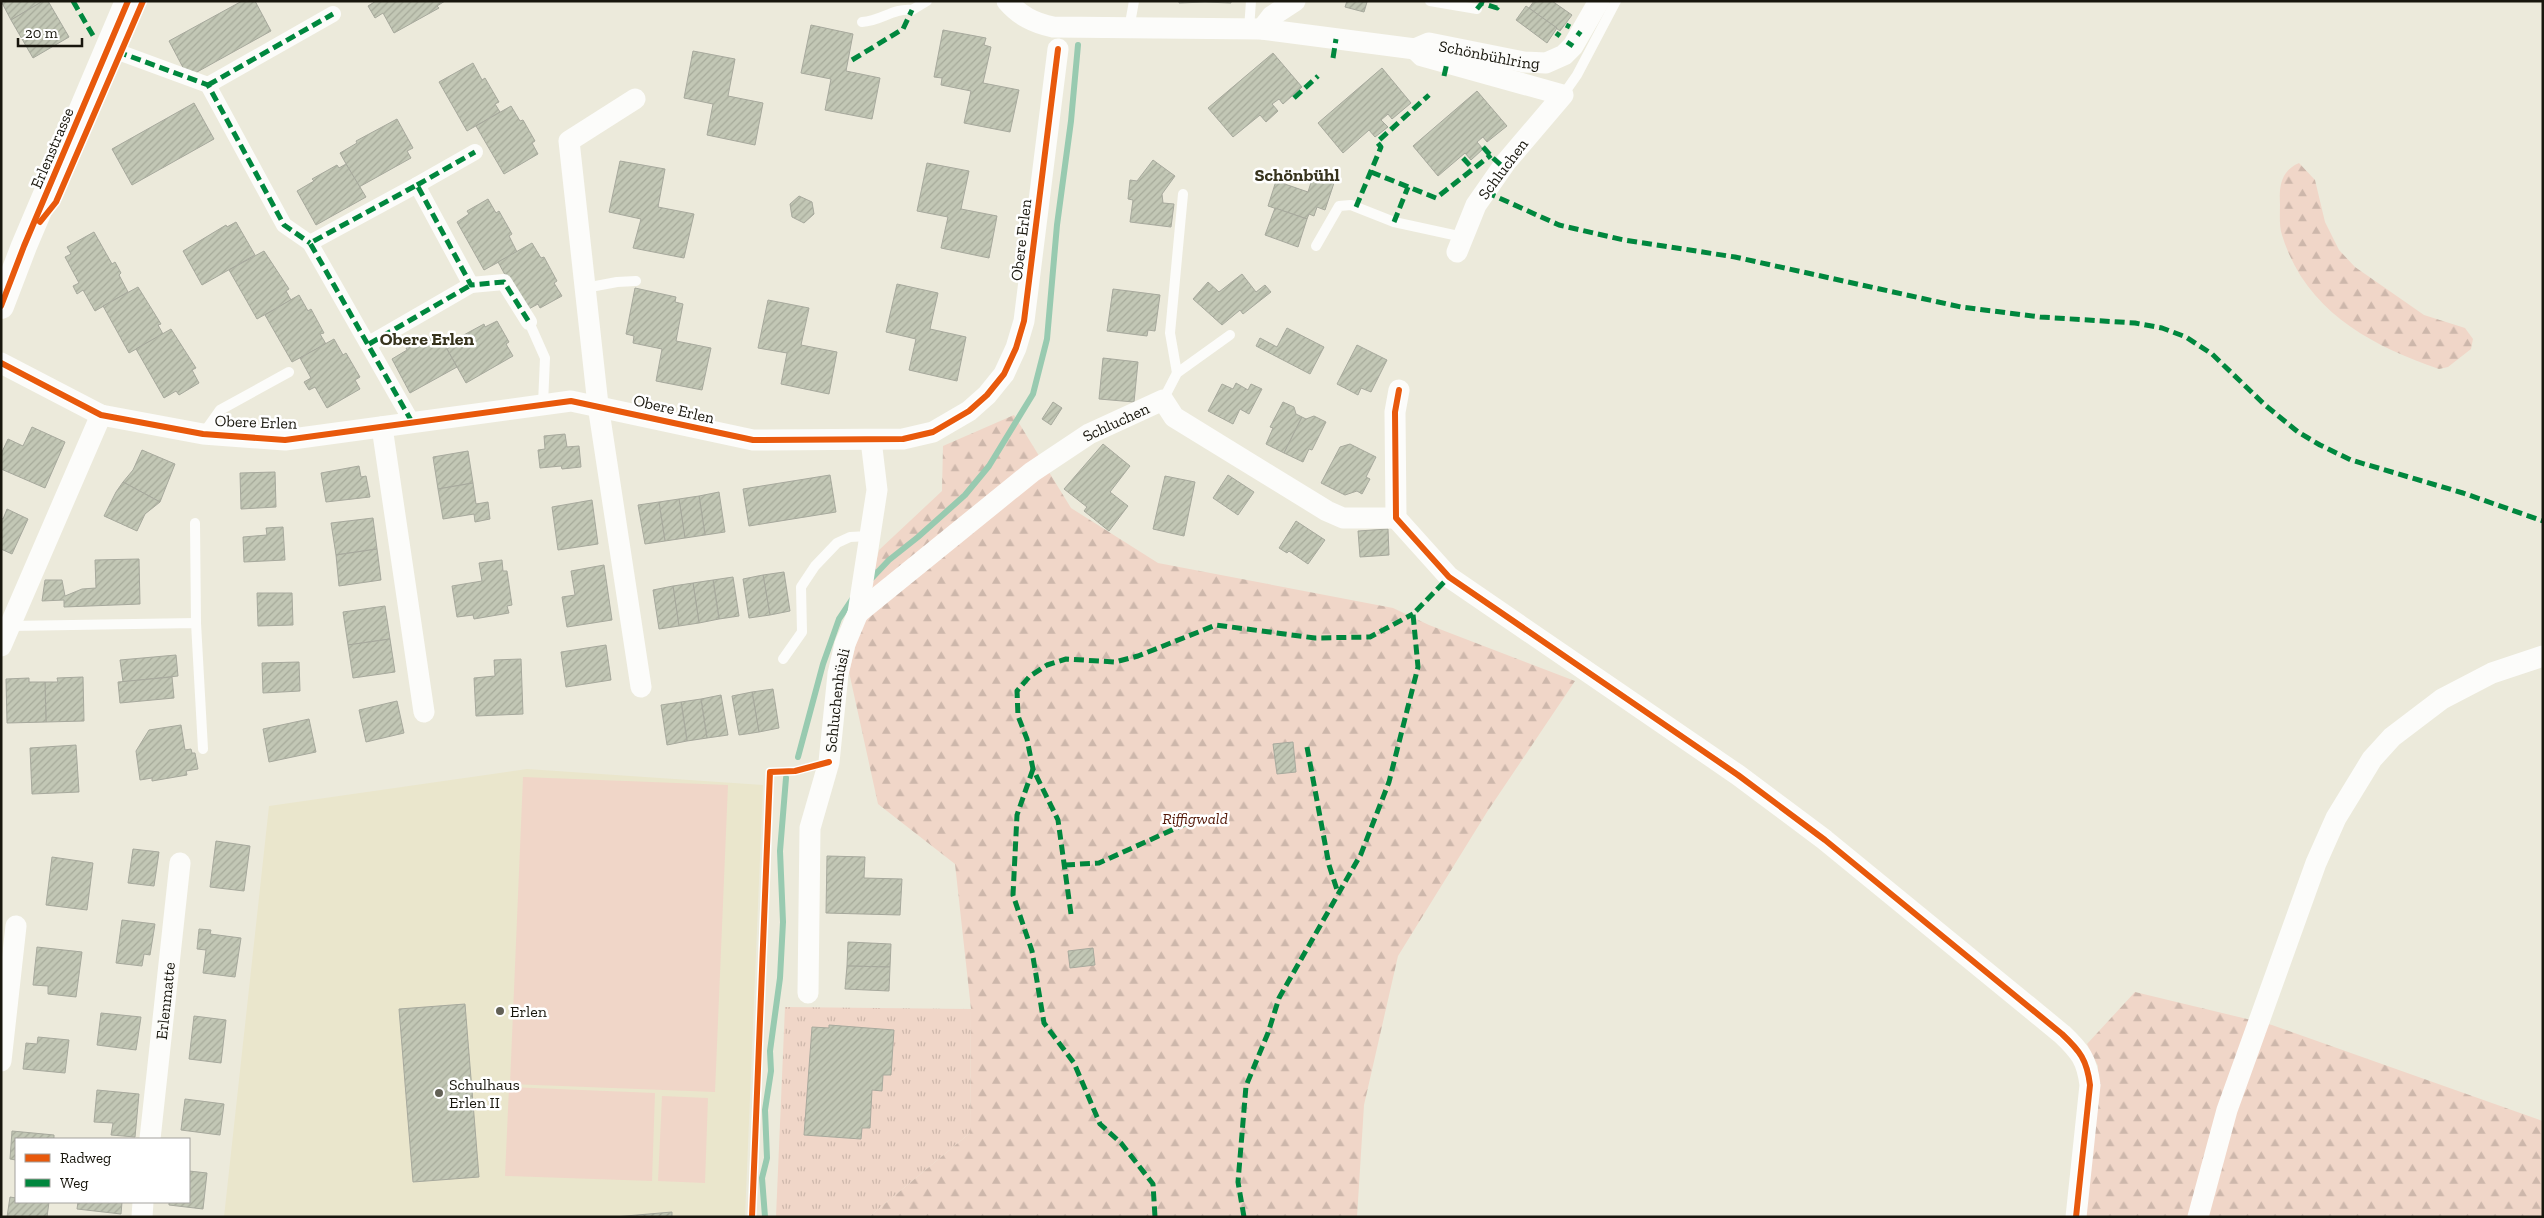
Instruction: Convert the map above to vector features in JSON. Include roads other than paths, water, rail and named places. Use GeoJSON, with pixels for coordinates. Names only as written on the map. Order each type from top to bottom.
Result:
{"type":"FeatureCollection","features":[{"type":"Feature","properties":{"kind":"street","name":"Erlenstrasse"},"geometry":{"type":"LineString","coordinates":[[1,306],[24,246],[128,1]]}},
{"type":"Feature","properties":{"kind":"street","name":"Schönbühlring"},"geometry":{"type":"LineString","coordinates":[[1007,1],[1019,13],[1036,23],[1053,27],[1256,29],[1415,49],[1429,43],[1524,62],[1546,64],[1564,55],[1573,46],[1599,1]]}},
{"type":"Feature","properties":{"kind":"street"},"geometry":{"type":"LineString","coordinates":[[1256,29],[1295,1]]}},
{"type":"Feature","properties":{"kind":"street"},"geometry":{"type":"LineString","coordinates":[[208,85],[334,14]]}},
{"type":"Feature","properties":{"kind":"street","name":"Obere Erlen"},"geometry":{"type":"LineString","coordinates":[[1,363],[101,415],[203,434],[285,440],[571,401],[753,440],[902,439],[933,432],[969,410],[987,395],[1004,374],[1016,348],[1024,321],[1058,49]]}},
{"type":"Feature","properties":{"kind":"street"},"geometry":{"type":"LineString","coordinates":[[1415,49],[1422,56],[1563,95]]}},
{"type":"Feature","properties":{"kind":"street"},"geometry":{"type":"LineString","coordinates":[[121,54],[208,85],[284,225],[310,243],[412,422]]}},
{"type":"Feature","properties":{"kind":"street","name":"Schluchen"},"geometry":{"type":"LineString","coordinates":[[1460,244],[1476,205],[1503,167],[1563,95]]}},
{"type":"Feature","properties":{"kind":"street"},"geometry":{"type":"LineString","coordinates":[[635,99],[569,141],[598,406],[641,687]]}},
{"type":"Feature","properties":{"kind":"street"},"geometry":{"type":"LineString","coordinates":[[310,243],[417,186],[475,152]]}},
{"type":"Feature","properties":{"kind":"street"},"geometry":{"type":"LineString","coordinates":[[417,186],[471,285]]}},
{"type":"Feature","properties":{"kind":"street"},"geometry":{"type":"LineString","coordinates":[[369,344],[471,285],[504,282],[529,322]]}},
{"type":"Feature","properties":{"kind":"street"},"geometry":{"type":"LineString","coordinates":[[1399,390],[1395,412],[1396,518],[1449,577],[1738,775],[1825,840],[2062,1034],[2080,1052],[2088,1069],[2090,1085],[2076,1217]]}},
{"type":"Feature","properties":{"kind":"street","name":"Schluchen"},"geometry":{"type":"LineString","coordinates":[[858,613],[1032,472],[1089,434],[1163,400],[1174,417],[1327,511],[1343,518],[1396,518]]}},
{"type":"Feature","properties":{"kind":"street"},"geometry":{"type":"LineString","coordinates":[[1,646],[101,415]]}},
{"type":"Feature","properties":{"kind":"street"},"geometry":{"type":"LineString","coordinates":[[382,427],[424,712]]}},
{"type":"Feature","properties":{"kind":"street","name":"Schluchenhüsli"},"geometry":{"type":"LineString","coordinates":[[808,993],[810,828],[829,762],[838,674],[845,644],[858,613],[877,490],[871,440]]}},
{"type":"Feature","properties":{"kind":"street"},"geometry":{"type":"LineString","coordinates":[[2198,1217],[2227,1110],[2316,864],[2336,818],[2372,759],[2392,737],[2442,699],[2492,673],[2543,656]]}},
{"type":"Feature","properties":{"kind":"street","name":"Erlenmatte"},"geometry":{"type":"LineString","coordinates":[[150,1138],[180,863]]}},
{"type":"Feature","properties":{"kind":"street"},"geometry":{"type":"LineString","coordinates":[[1,1061],[16,926]]}},
{"type":"Feature","properties":{"kind":"street"},"geometry":{"type":"LineString","coordinates":[[142,1217],[143,1203]]}},
{"type":"Feature","properties":{"kind":"lane"},"geometry":{"type":"LineString","coordinates":[[862,22],[873,21],[900,9],[912,10],[927,1]]}},
{"type":"Feature","properties":{"kind":"lane"},"geometry":{"type":"LineString","coordinates":[[1129,29],[1134,1]]}},
{"type":"Feature","properties":{"kind":"lane"},"geometry":{"type":"LineString","coordinates":[[1251,1],[1256,29]]}},
{"type":"Feature","properties":{"kind":"lane"},"geometry":{"type":"LineString","coordinates":[[1430,1],[1477,9]]}},
{"type":"Feature","properties":{"kind":"lane"},"geometry":{"type":"LineString","coordinates":[[1563,95],[1577,75],[1616,1]]}},
{"type":"Feature","properties":{"kind":"lane"},"geometry":{"type":"LineString","coordinates":[[1177,373],[1170,333],[1183,194]]}},
{"type":"Feature","properties":{"kind":"lane"},"geometry":{"type":"LineString","coordinates":[[1316,246],[1340,206],[1351,205],[1394,222],[1460,244]]}},
{"type":"Feature","properties":{"kind":"lane"},"geometry":{"type":"LineString","coordinates":[[585,288],[616,282],[636,281]]}},
{"type":"Feature","properties":{"kind":"lane"},"geometry":{"type":"LineString","coordinates":[[529,322],[545,358],[543,404]]}},
{"type":"Feature","properties":{"kind":"lane"},"geometry":{"type":"LineString","coordinates":[[1163,400],[1177,373],[1230,334]]}},
{"type":"Feature","properties":{"kind":"lane"},"geometry":{"type":"LineString","coordinates":[[203,434],[220,410],[290,372]]}},
{"type":"Feature","properties":{"kind":"lane"},"geometry":{"type":"LineString","coordinates":[[196,523],[196,623],[202,749]]}},
{"type":"Feature","properties":{"kind":"lane"},"geometry":{"type":"LineString","coordinates":[[783,659],[802,632],[801,587],[815,566],[837,543],[850,537],[869,536]]}},
{"type":"Feature","properties":{"kind":"lane"},"geometry":{"type":"LineString","coordinates":[[10,626],[196,623]]}},
{"type":"Feature","properties":{"kind":"waterway"},"geometry":{"type":"LineString","coordinates":[[871,579],[889,560],[965,495],[989,466],[1033,394],[1047,339],[1057,225],[1071,121],[1078,45]]}},
{"type":"Feature","properties":{"kind":"waterway"},"geometry":{"type":"LineString","coordinates":[[798,757],[823,664],[839,619],[853,598]]}},
{"type":"Feature","properties":{"kind":"waterway"},"geometry":{"type":"LineString","coordinates":[[765,1217],[762,1178],[767,1158],[765,1110],[771,1071],[770,1051],[780,978],[783,922],[780,851],[786,778]]}},
{"type":"Feature","properties":{"kind":"place","name":"Erlen"},"geometry":{"type":"Point","coordinates":[500,1011]}},
{"type":"Feature","properties":{"kind":"place","name":"Schulhaus Erlen II"},"geometry":{"type":"Point","coordinates":[439,1093]}},
{"type":"Feature","properties":{"kind":"district","name":"Schönbühl"},"geometry":{"type":"Point","coordinates":[1297,175]}},
{"type":"Feature","properties":{"kind":"district","name":"Obere Erlen"},"geometry":{"type":"Point","coordinates":[427,339]}},
{"type":"Feature","properties":{"kind":"park label","name":"Riffigwald"},"geometry":{"type":"Point","coordinates":[1195,818]}}]}
